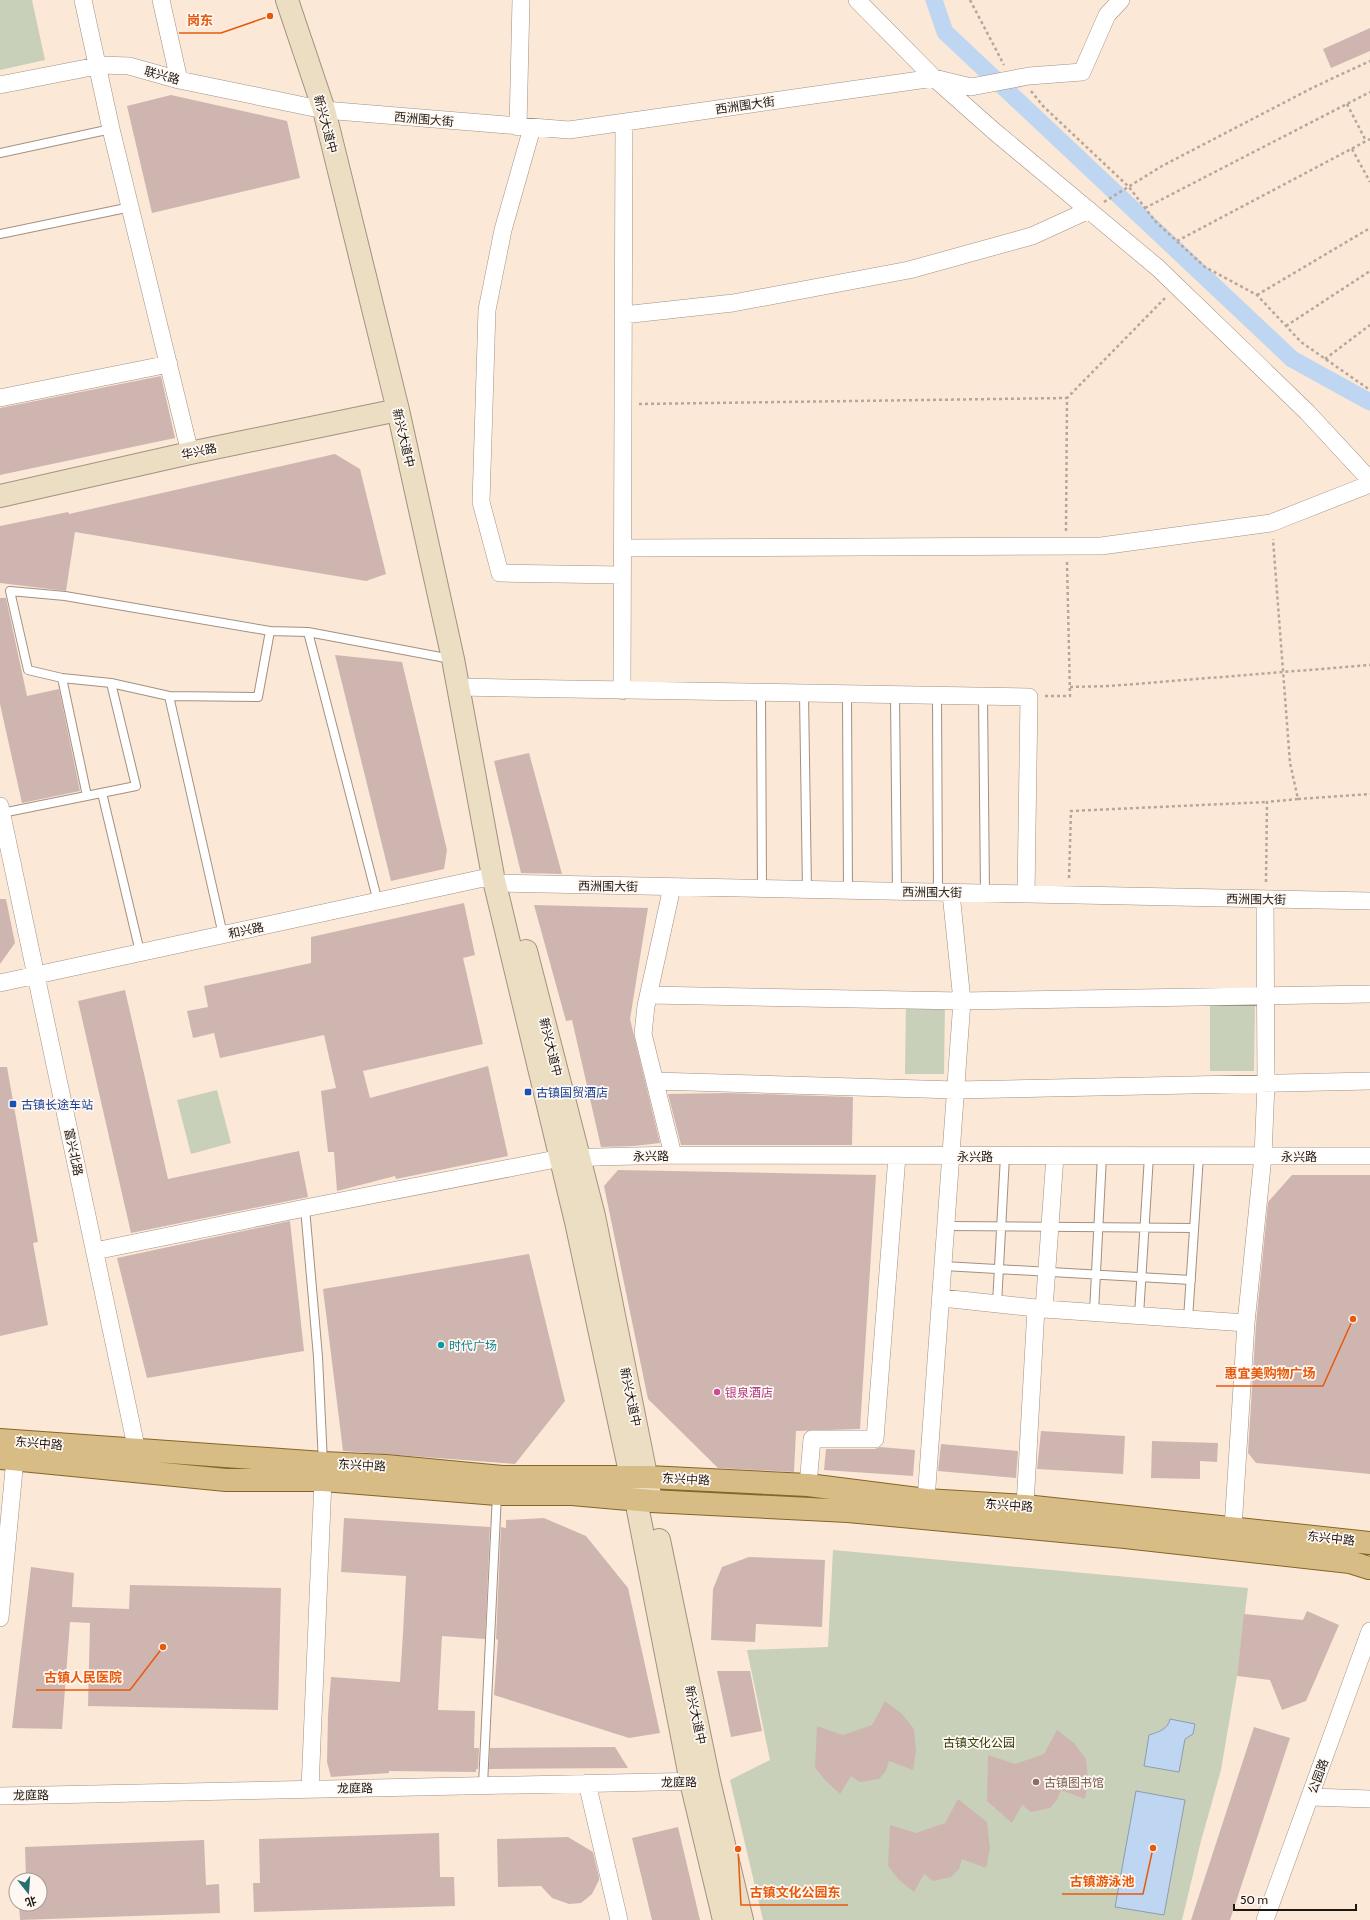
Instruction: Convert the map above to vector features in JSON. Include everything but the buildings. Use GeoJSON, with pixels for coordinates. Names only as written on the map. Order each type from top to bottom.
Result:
{"type":"FeatureCollection","features":[{"type":"Feature","properties":{"kind":"main road","name":"新兴大道中"},"geometry":{"type":"LineString","coordinates":[[287,0],[324,110],[398,410],[454,659],[457,687],[494,880],[521,931],[570,1158],[594,1216],[643,1500],[700,1781],[724,1920]]}},
{"type":"Feature","properties":{"kind":"main road","name":"华兴路"},"geometry":{"type":"LineString","coordinates":[[0,496],[190,452],[398,410]]}},
{"type":"Feature","properties":{"kind":"main road","name":"东兴中路"},"geometry":{"type":"LineString","coordinates":[[0,1440],[137,1451],[323,1472],[497,1494],[572,1494],[643,1500],[848,1511],[1140,1539],[1350,1562],[1370,1566]]}},
{"type":"Feature","properties":{"kind":"main road","name":"东兴中路"},"geometry":{"type":"LineString","coordinates":[[7,1459],[226,1480],[386,1466],[502,1478],[639,1477],[808,1485],[926,1500],[1025,1506],[1370,1543]]}},
{"type":"Feature","properties":{"kind":"main road","name":"新兴大道中"},"geometry":{"type":"LineString","coordinates":[[700,1781],[742,1920]]}},
{"type":"Feature","properties":{"kind":"street"},"geometry":{"type":"LineString","coordinates":[[83,0],[111,129],[190,452]]}},
{"type":"Feature","properties":{"kind":"street"},"geometry":{"type":"LineString","coordinates":[[161,0],[179,80]]}},
{"type":"Feature","properties":{"kind":"street"},"geometry":{"type":"LineString","coordinates":[[521,0],[525,127],[487,310],[481,502],[500,573],[622,575]]}},
{"type":"Feature","properties":{"kind":"street"},"geometry":{"type":"LineString","coordinates":[[857,0],[934,78],[995,132],[1158,268],[1307,412],[1370,480]]}},
{"type":"Feature","properties":{"kind":"street","name":"西洲围大街"},"geometry":{"type":"LineString","coordinates":[[324,110],[570,130],[934,78],[971,87],[1029,76],[1082,72],[1107,15],[1121,0]]}},
{"type":"Feature","properties":{"kind":"street","name":"联兴路"},"geometry":{"type":"LineString","coordinates":[[0,85],[102,65],[129,66],[179,80],[324,110]]}},
{"type":"Feature","properties":{"kind":"street"},"geometry":{"type":"LineString","coordinates":[[622,691],[624,123]]}},
{"type":"Feature","properties":{"kind":"street"},"geometry":{"type":"LineString","coordinates":[[623,315],[733,304],[909,270],[1032,236],[1090,210]]}},
{"type":"Feature","properties":{"kind":"street"},"geometry":{"type":"LineString","coordinates":[[0,398],[169,364]]}},
{"type":"Feature","properties":{"kind":"street"},"geometry":{"type":"LineString","coordinates":[[622,548],[1102,546],[1272,523],[1370,484]]}},
{"type":"Feature","properties":{"kind":"street"},"geometry":{"type":"LineString","coordinates":[[457,687],[1029,697],[1026,894]]}},
{"type":"Feature","properties":{"kind":"street","name":"富兴北路"},"geometry":{"type":"LineString","coordinates":[[1,810],[137,1451]]}},
{"type":"Feature","properties":{"kind":"street","name":"西洲围大街"},"geometry":{"type":"LineString","coordinates":[[494,880],[672,887],[1370,901]]}},
{"type":"Feature","properties":{"kind":"street","name":"和兴路"},"geometry":{"type":"LineString","coordinates":[[0,983],[223,934],[494,880]]}},
{"type":"Feature","properties":{"kind":"street"},"geometry":{"type":"LineString","coordinates":[[672,887],[649,995],[644,1034],[673,1156]]}},
{"type":"Feature","properties":{"kind":"street"},"geometry":{"type":"LineString","coordinates":[[926,1500],[942,1298],[962,1001],[944,892]]}},
{"type":"Feature","properties":{"kind":"street"},"geometry":{"type":"LineString","coordinates":[[1233,1528],[1246,1323],[1263,1156],[1266,1084],[1265,899]]}},
{"type":"Feature","properties":{"kind":"street"},"geometry":{"type":"LineString","coordinates":[[649,995],[962,1001],[1370,994]]}},
{"type":"Feature","properties":{"kind":"street"},"geometry":{"type":"LineString","coordinates":[[655,1081],[956,1090],[1370,1081]]}},
{"type":"Feature","properties":{"kind":"street","name":"永兴路"},"geometry":{"type":"LineString","coordinates":[[95,1252],[305,1208],[570,1158],[673,1156],[1370,1156]]}},
{"type":"Feature","properties":{"kind":"street"},"geometry":{"type":"LineString","coordinates":[[808,1485],[812,1439],[875,1439],[897,1156]]}},
{"type":"Feature","properties":{"kind":"street"},"geometry":{"type":"LineString","coordinates":[[1025,1506],[1040,1308],[1047,1272],[1055,1156]]}},
{"type":"Feature","properties":{"kind":"street"},"geometry":{"type":"LineString","coordinates":[[942,1298],[1040,1308],[1246,1323]]}},
{"type":"Feature","properties":{"kind":"street"},"geometry":{"type":"LineString","coordinates":[[0,1618],[7,1459]]}},
{"type":"Feature","properties":{"kind":"street"},"geometry":{"type":"LineString","coordinates":[[310,1789],[323,1472]]}},
{"type":"Feature","properties":{"kind":"street","name":"公园路"},"geometry":{"type":"LineString","coordinates":[[1265,1920],[1311,1797],[1370,1631]]}},
{"type":"Feature","properties":{"kind":"street","name":"龙庭路"},"geometry":{"type":"LineString","coordinates":[[0,1796],[700,1781]]}},
{"type":"Feature","properties":{"kind":"street"},"geometry":{"type":"LineString","coordinates":[[587,1783],[619,1920]]}},
{"type":"Feature","properties":{"kind":"street"},"geometry":{"type":"LineString","coordinates":[[1311,1797],[1370,1799]]}},
{"type":"Feature","properties":{"kind":"lane"},"geometry":{"type":"LineString","coordinates":[[0,153],[111,129]]}},
{"type":"Feature","properties":{"kind":"lane"},"geometry":{"type":"LineString","coordinates":[[0,234],[131,207]]}},
{"type":"Feature","properties":{"kind":"lane"},"geometry":{"type":"LineString","coordinates":[[270,631],[258,697],[168,696],[111,683],[62,678],[28,670],[10,591],[65,596],[270,631],[308,632],[454,659]]}},
{"type":"Feature","properties":{"kind":"lane"},"geometry":{"type":"LineString","coordinates":[[308,632],[378,902]]}},
{"type":"Feature","properties":{"kind":"lane"},"geometry":{"type":"LineString","coordinates":[[62,678],[87,796]]}},
{"type":"Feature","properties":{"kind":"lane"},"geometry":{"type":"LineString","coordinates":[[1,810],[87,796],[136,786],[111,683]]}},
{"type":"Feature","properties":{"kind":"lane"},"geometry":{"type":"LineString","coordinates":[[761,693],[762,889]]}},
{"type":"Feature","properties":{"kind":"lane"},"geometry":{"type":"LineString","coordinates":[[804,694],[807,890]]}},
{"type":"Feature","properties":{"kind":"lane"},"geometry":{"type":"LineString","coordinates":[[847,694],[848,891]]}},
{"type":"Feature","properties":{"kind":"lane"},"geometry":{"type":"LineString","coordinates":[[895,695],[897,892]]}},
{"type":"Feature","properties":{"kind":"lane"},"geometry":{"type":"LineString","coordinates":[[168,696],[223,934]]}},
{"type":"Feature","properties":{"kind":"lane"},"geometry":{"type":"LineString","coordinates":[[937,696],[944,892]]}},
{"type":"Feature","properties":{"kind":"lane"},"geometry":{"type":"LineString","coordinates":[[982,696],[984,893]]}},
{"type":"Feature","properties":{"kind":"lane"},"geometry":{"type":"LineString","coordinates":[[102,793],[140,952]]}},
{"type":"Feature","properties":{"kind":"lane"},"geometry":{"type":"LineString","coordinates":[[997,1304],[1004,1156]]}},
{"type":"Feature","properties":{"kind":"lane"},"geometry":{"type":"LineString","coordinates":[[1094,1312],[1102,1156]]}},
{"type":"Feature","properties":{"kind":"lane"},"geometry":{"type":"LineString","coordinates":[[1139,1315],[1149,1156]]}},
{"type":"Feature","properties":{"kind":"lane"},"geometry":{"type":"LineString","coordinates":[[1188,1319],[1199,1156]]}},
{"type":"Feature","properties":{"kind":"lane"},"geometry":{"type":"LineString","coordinates":[[305,1208],[318,1357],[323,1472]]}},
{"type":"Feature","properties":{"kind":"lane"},"geometry":{"type":"LineString","coordinates":[[947,1226],[1194,1228]]}},
{"type":"Feature","properties":{"kind":"lane"},"geometry":{"type":"LineString","coordinates":[[944,1266],[1191,1280]]}},
{"type":"Feature","properties":{"kind":"lane"},"geometry":{"type":"LineString","coordinates":[[482,1785],[497,1494]]}},
{"type":"Feature","properties":{"kind":"path"},"geometry":{"type":"LineString","coordinates":[[970,0],[1006,68],[1029,76],[1031,93],[1129,187],[1155,221],[1205,267],[1257,295],[1301,342],[1370,390]]}},
{"type":"Feature","properties":{"kind":"path"},"geometry":{"type":"LineString","coordinates":[[1090,210],[1169,162],[1314,86],[1370,61]]}},
{"type":"Feature","properties":{"kind":"path"},"geometry":{"type":"LineString","coordinates":[[1145,208],[1370,92]]}},
{"type":"Feature","properties":{"kind":"path"},"geometry":{"type":"LineString","coordinates":[[1347,104],[1366,141]]}},
{"type":"Feature","properties":{"kind":"path"},"geometry":{"type":"LineString","coordinates":[[1176,241],[1370,139]]}},
{"type":"Feature","properties":{"kind":"path"},"geometry":{"type":"LineString","coordinates":[[1352,149],[1370,182]]}},
{"type":"Feature","properties":{"kind":"path"},"geometry":{"type":"LineString","coordinates":[[1257,295],[1370,228]]}},
{"type":"Feature","properties":{"kind":"path"},"geometry":{"type":"LineString","coordinates":[[1286,326],[1370,271]]}},
{"type":"Feature","properties":{"kind":"path"},"geometry":{"type":"LineString","coordinates":[[1029,697],[1070,696],[1066,546],[1067,398],[1177,286]]}},
{"type":"Feature","properties":{"kind":"path"},"geometry":{"type":"LineString","coordinates":[[1325,359],[1370,325]]}},
{"type":"Feature","properties":{"kind":"path"},"geometry":{"type":"LineString","coordinates":[[622,404],[1067,398]]}},
{"type":"Feature","properties":{"kind":"path"},"geometry":{"type":"LineString","coordinates":[[1272,523],[1290,763],[1298,799]]}},
{"type":"Feature","properties":{"kind":"path"},"geometry":{"type":"LineString","coordinates":[[1070,687],[1110,686],[1370,664]]}},
{"type":"Feature","properties":{"kind":"path"},"geometry":{"type":"LineString","coordinates":[[1069,895],[1071,811],[1267,802],[1370,794]]}},
{"type":"Feature","properties":{"kind":"path"},"geometry":{"type":"LineString","coordinates":[[1265,899],[1267,802]]}},
{"type":"Feature","properties":{"kind":"green space"},"geometry":{"type":"Polygon","coordinates":[[[0,0],[32,0],[45,60],[0,70],[0,0]]]}},
{"type":"Feature","properties":{"kind":"green space"},"geometry":{"type":"Polygon","coordinates":[[[906,1000],[945,1000],[944,1074],[905,1074],[906,1000]]]}},
{"type":"Feature","properties":{"kind":"green space"},"geometry":{"type":"Polygon","coordinates":[[[1210,1000],[1255,1000],[1254,1071],[1210,1071],[1210,1000]]]}},
{"type":"Feature","properties":{"kind":"green space"},"geometry":{"type":"Polygon","coordinates":[[[217,1090],[231,1143],[191,1154],[177,1100],[217,1090]]]}},
{"type":"Feature","properties":{"kind":"green space","name":"古镇文化公园"},"geometry":{"type":"Polygon","coordinates":[[[833,1550],[1248,1588],[1237,1676],[1221,1770],[1201,1841],[1182,1920],[763,1920],[730,1780],[770,1760],[747,1650],[828,1647],[833,1550]]]}},
{"type":"Feature","properties":{"kind":"water"},"geometry":{"type":"Polygon","coordinates":[[[1170,1719],[1195,1724],[1193,1734],[1185,1739],[1179,1772],[1144,1766],[1149,1735],[1165,1728],[1170,1719]]]}},
{"type":"Feature","properties":{"kind":"water"},"geometry":{"type":"Polygon","coordinates":[[[1136,1791],[1185,1800],[1164,1915],[1115,1907],[1136,1791]]]}},
{"type":"Feature","properties":{"kind":"waterway"},"geometry":{"type":"LineString","coordinates":[[934,0],[945,32],[1292,359],[1370,402]]}},
{"type":"Feature","properties":{"kind":"place","name":"岗东"},"geometry":{"type":"Point","coordinates":[270,16]}},
{"type":"Feature","properties":{"kind":"place","name":"古镇国贸酒店"},"geometry":{"type":"Point","coordinates":[528,1092]}},
{"type":"Feature","properties":{"kind":"place","name":"古镇长途车站"},"geometry":{"type":"Point","coordinates":[13,1104]}},
{"type":"Feature","properties":{"kind":"place","name":"惠宜美购物广场"},"geometry":{"type":"Point","coordinates":[1353,1319]}},
{"type":"Feature","properties":{"kind":"place","name":"时代广场"},"geometry":{"type":"Point","coordinates":[441,1345]}},
{"type":"Feature","properties":{"kind":"place","name":"银泉酒店"},"geometry":{"type":"Point","coordinates":[717,1392]}},
{"type":"Feature","properties":{"kind":"place","name":"古镇人民医院"},"geometry":{"type":"Point","coordinates":[163,1647]}},
{"type":"Feature","properties":{"kind":"place","name":"古镇图书馆"},"geometry":{"type":"Point","coordinates":[1036,1782]}},
{"type":"Feature","properties":{"kind":"place","name":"古镇游泳池"},"geometry":{"type":"Point","coordinates":[1153,1848]}},
{"type":"Feature","properties":{"kind":"place","name":"古镇文化公园东"},"geometry":{"type":"Point","coordinates":[738,1849]}}]}
